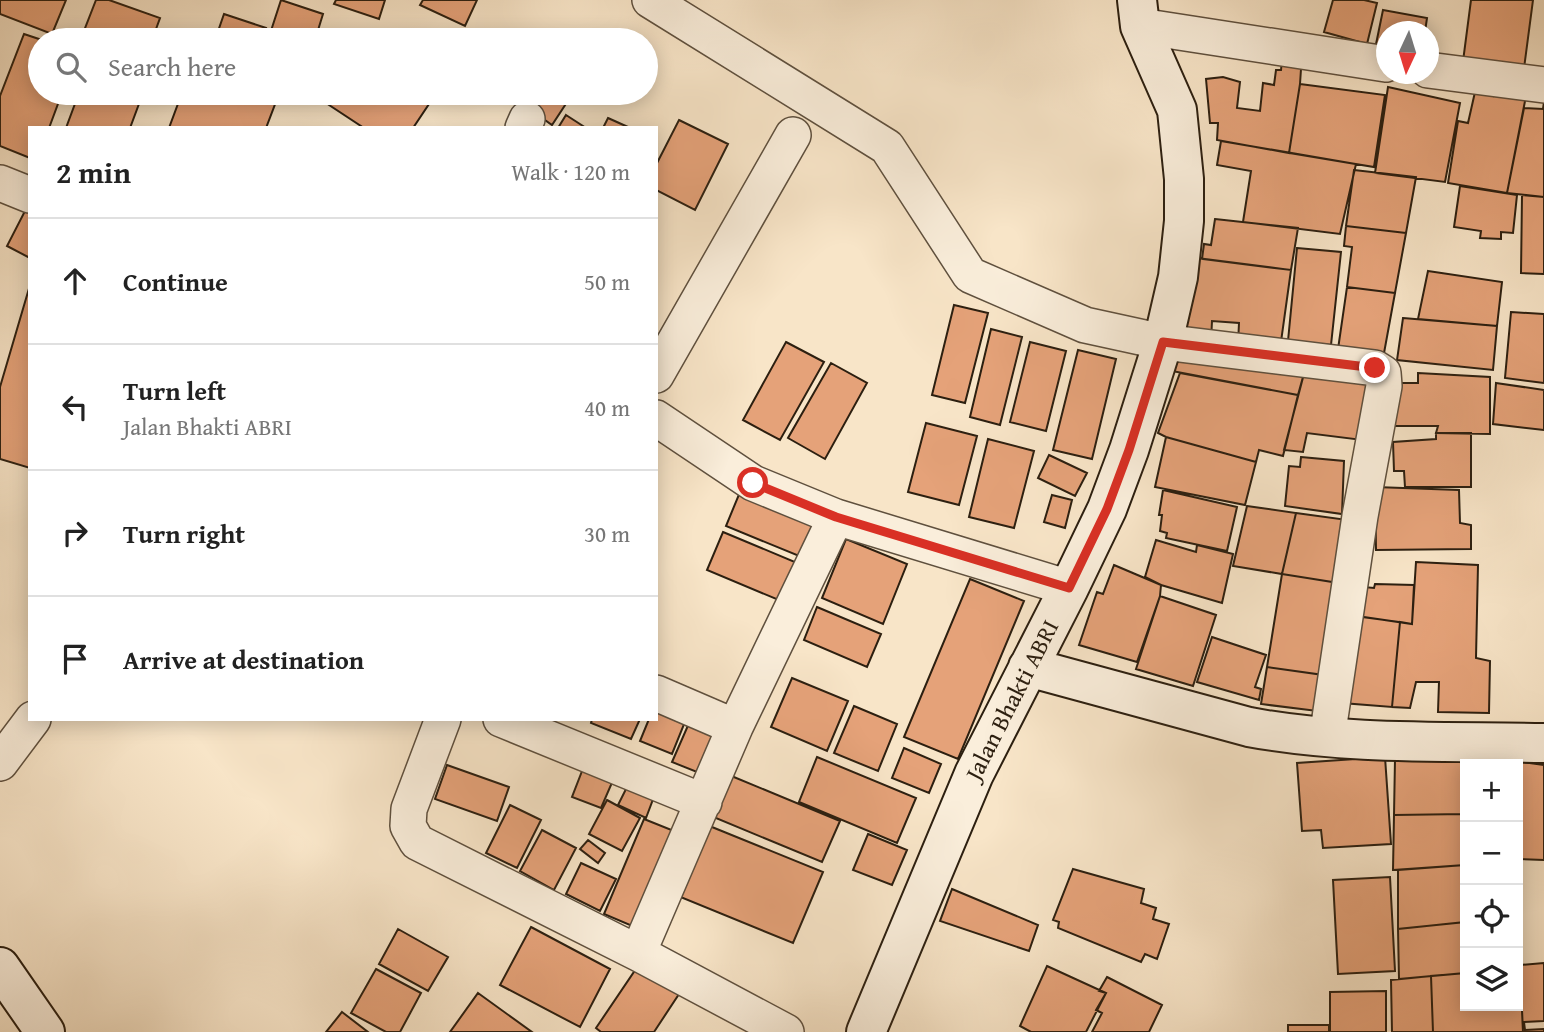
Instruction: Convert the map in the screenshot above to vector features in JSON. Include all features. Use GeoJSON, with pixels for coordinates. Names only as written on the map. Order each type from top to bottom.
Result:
{"type":"FeatureCollection","features":[{"type":"Feature","properties":{"kind":"street"},"geometry":{"type":"LineString","coordinates":[[650,0],[887,147],[970,275],[1085,325],[1163,342],[1375,368],[1383,373],[1384,386],[1360,516],[1327,738]]}},
{"type":"Feature","properties":{"kind":"street"},"geometry":{"type":"LineString","coordinates":[[1139,13],[1376,62]]}},
{"type":"Feature","properties":{"kind":"street","name":"Jalan Bhakti ABRI"},"geometry":{"type":"LineString","coordinates":[[874,1029],[974,774],[1069,588],[1111,497],[1129,450],[1163,342],[1178,277],[1184,221],[1184,179],[1177,110],[1139,13]]}},
{"type":"Feature","properties":{"kind":"street"},"geometry":{"type":"LineString","coordinates":[[1439,71],[1544,85]]}},
{"type":"Feature","properties":{"kind":"street"},"geometry":{"type":"LineString","coordinates":[[658,371],[793,135]]}},
{"type":"Feature","properties":{"kind":"street"},"geometry":{"type":"LineString","coordinates":[[0,183],[28,194]]}},
{"type":"Feature","properties":{"kind":"street"},"geometry":{"type":"LineString","coordinates":[[658,419],[753,483],[836,517],[1069,588]]}},
{"type":"Feature","properties":{"kind":"street"},"geometry":{"type":"LineString","coordinates":[[638,953],[736,727],[836,517]]}},
{"type":"Feature","properties":{"kind":"street"},"geometry":{"type":"LineString","coordinates":[[1028,667],[1249,727],[1476,753],[1544,743]]}},
{"type":"Feature","properties":{"kind":"street"},"geometry":{"type":"LineString","coordinates":[[658,694],[736,727]]}},
{"type":"Feature","properties":{"kind":"street"},"geometry":{"type":"LineString","coordinates":[[0,763],[32,721]]}},
{"type":"Feature","properties":{"kind":"street"},"geometry":{"type":"LineString","coordinates":[[442,721],[409,809],[408,826],[417,842],[638,953],[786,1032]]}},
{"type":"Feature","properties":{"kind":"street"},"geometry":{"type":"LineString","coordinates":[[506,721],[704,802]]}},
{"type":"Feature","properties":{"kind":"street"},"geometry":{"type":"LineString","coordinates":[[0,967],[45,1032]]}},
{"type":"Feature","properties":{"kind":"building"},"geometry":{"type":"Polygon","coordinates":[[[0,0],[66,0],[54,28],[36,28],[0,14],[0,0]]]}},
{"type":"Feature","properties":{"kind":"building"},"geometry":{"type":"Polygon","coordinates":[[[96,0],[109,0],[160,18],[156,28],[85,28],[96,0]]]}},
{"type":"Feature","properties":{"kind":"building"},"geometry":{"type":"Polygon","coordinates":[[[281,0],[323,14],[319,28],[272,28],[281,0]]]}},
{"type":"Feature","properties":{"kind":"building"},"geometry":{"type":"Polygon","coordinates":[[[336,0],[385,0],[379,19],[334,4],[336,0]]]}},
{"type":"Feature","properties":{"kind":"building"},"geometry":{"type":"Polygon","coordinates":[[[423,0],[477,0],[465,26],[420,5],[423,0]]]}},
{"type":"Feature","properties":{"kind":"building"},"geometry":{"type":"Polygon","coordinates":[[[1333,0],[1364,0],[1377,3],[1367,44],[1324,32],[1333,0]]]}},
{"type":"Feature","properties":{"kind":"building"},"geometry":{"type":"Polygon","coordinates":[[[1471,0],[1533,0],[1523,76],[1462,69],[1471,0]]]}},
{"type":"Feature","properties":{"kind":"building"},"geometry":{"type":"Polygon","coordinates":[[[1383,10],[1427,18],[1427,21],[1381,21],[1383,10]]]}},
{"type":"Feature","properties":{"kind":"building"},"geometry":{"type":"Polygon","coordinates":[[[224,14],[266,28],[219,28],[224,14]]]}},
{"type":"Feature","properties":{"kind":"building"},"geometry":{"type":"Polygon","coordinates":[[[24,34],[28,35],[28,105],[58,105],[50,126],[28,126],[28,157],[0,146],[0,96],[24,34]]]}},
{"type":"Feature","properties":{"kind":"building"},"geometry":{"type":"Polygon","coordinates":[[[1283,51],[1302,54],[1289,153],[1217,140],[1218,123],[1210,123],[1206,79],[1223,77],[1240,82],[1237,108],[1260,111],[1263,83],[1274,85],[1276,70],[1281,70],[1283,51]]]}},
{"type":"Feature","properties":{"kind":"building"},"geometry":{"type":"Polygon","coordinates":[[[1300,84],[1385,95],[1374,167],[1289,153],[1300,84]]]}},
{"type":"Feature","properties":{"kind":"building"},"geometry":{"type":"Polygon","coordinates":[[[1388,87],[1460,103],[1445,182],[1375,173],[1388,87]]]}},
{"type":"Feature","properties":{"kind":"building"},"geometry":{"type":"Polygon","coordinates":[[[1494,90],[1526,96],[1507,193],[1448,183],[1458,121],[1468,123],[1475,92],[1493,96],[1494,90]]]}},
{"type":"Feature","properties":{"kind":"building"},"geometry":{"type":"Polygon","coordinates":[[[1544,102],[1544,197],[1507,193],[1524,108],[1543,109],[1544,102]]]}},
{"type":"Feature","properties":{"kind":"building"},"geometry":{"type":"Polygon","coordinates":[[[75,105],[139,105],[131,126],[67,126],[75,105]]]}},
{"type":"Feature","properties":{"kind":"building"},"geometry":{"type":"Polygon","coordinates":[[[178,105],[275,105],[267,126],[170,126],[178,105]]]}},
{"type":"Feature","properties":{"kind":"building"},"geometry":{"type":"Polygon","coordinates":[[[329,105],[428,105],[414,126],[361,126],[329,105]]]}},
{"type":"Feature","properties":{"kind":"building"},"geometry":{"type":"Polygon","coordinates":[[[534,105],[565,105],[552,125],[531,110],[534,105]]]}},
{"type":"Feature","properties":{"kind":"building"},"geometry":{"type":"Polygon","coordinates":[[[566,115],[583,126],[559,126],[566,115]]]}},
{"type":"Feature","properties":{"kind":"building"},"geometry":{"type":"Polygon","coordinates":[[[608,118],[626,126],[604,126],[608,118]]]}},
{"type":"Feature","properties":{"kind":"building"},"geometry":{"type":"Polygon","coordinates":[[[679,120],[728,144],[695,210],[658,191],[658,161],[679,120]]]}},
{"type":"Feature","properties":{"kind":"building"},"geometry":{"type":"Polygon","coordinates":[[[1221,141],[1356,164],[1340,234],[1243,222],[1251,171],[1217,165],[1221,141]]]}},
{"type":"Feature","properties":{"kind":"building"},"geometry":{"type":"Polygon","coordinates":[[[1354,170],[1416,177],[1406,233],[1346,226],[1354,170]]]}},
{"type":"Feature","properties":{"kind":"building"},"geometry":{"type":"Polygon","coordinates":[[[1460,186],[1517,195],[1513,233],[1501,232],[1501,239],[1480,238],[1481,231],[1454,227],[1460,186]]]}},
{"type":"Feature","properties":{"kind":"building"},"geometry":{"type":"Polygon","coordinates":[[[1522,195],[1544,197],[1544,274],[1521,273],[1522,195]]]}},
{"type":"Feature","properties":{"kind":"building"},"geometry":{"type":"Polygon","coordinates":[[[26,209],[28,210],[28,257],[7,246],[26,209]]]}},
{"type":"Feature","properties":{"kind":"building"},"geometry":{"type":"Polygon","coordinates":[[[1215,219],[1298,228],[1291,270],[1202,259],[1204,244],[1211,245],[1215,219]]]}},
{"type":"Feature","properties":{"kind":"building"},"geometry":{"type":"Polygon","coordinates":[[[1346,226],[1406,233],[1395,293],[1347,287],[1352,247],[1344,246],[1346,226]]]}},
{"type":"Feature","properties":{"kind":"building"},"geometry":{"type":"Polygon","coordinates":[[[1297,248],[1341,252],[1331,345],[1288,341],[1297,248]]]}},
{"type":"Feature","properties":{"kind":"building"},"geometry":{"type":"Polygon","coordinates":[[[1197,258],[1291,270],[1280,349],[1238,344],[1239,323],[1212,321],[1211,342],[1184,339],[1197,258]]]}},
{"type":"Feature","properties":{"kind":"building"},"geometry":{"type":"Polygon","coordinates":[[[1428,271],[1502,282],[1497,326],[1418,319],[1428,271]]]}},
{"type":"Feature","properties":{"kind":"building"},"geometry":{"type":"Polygon","coordinates":[[[1347,287],[1395,293],[1382,364],[1337,356],[1347,287]]]}},
{"type":"Feature","properties":{"kind":"building"},"geometry":{"type":"Polygon","coordinates":[[[28,292],[28,467],[0,459],[0,387],[28,292]]]}},
{"type":"Feature","properties":{"kind":"building"},"geometry":{"type":"Polygon","coordinates":[[[954,305],[988,313],[965,403],[932,395],[954,305]]]}},
{"type":"Feature","properties":{"kind":"building"},"geometry":{"type":"Polygon","coordinates":[[[1511,312],[1544,314],[1544,383],[1505,378],[1511,312]]]}},
{"type":"Feature","properties":{"kind":"building"},"geometry":{"type":"Polygon","coordinates":[[[1403,318],[1497,326],[1493,370],[1397,360],[1403,318]]]}},
{"type":"Feature","properties":{"kind":"building"},"geometry":{"type":"Polygon","coordinates":[[[991,329],[1022,337],[1000,425],[970,417],[991,329]]]}},
{"type":"Feature","properties":{"kind":"building"},"geometry":{"type":"Polygon","coordinates":[[[786,342],[824,362],[780,440],[743,420],[786,342]]]}},
{"type":"Feature","properties":{"kind":"building"},"geometry":{"type":"Polygon","coordinates":[[[1030,342],[1066,351],[1046,431],[1010,422],[1030,342]]]}},
{"type":"Feature","properties":{"kind":"building"},"geometry":{"type":"Polygon","coordinates":[[[1180,348],[1306,366],[1298,395],[1172,371],[1180,348]]]}},
{"type":"Feature","properties":{"kind":"building"},"geometry":{"type":"Polygon","coordinates":[[[1078,350],[1116,359],[1092,459],[1053,450],[1078,350]]]}},
{"type":"Feature","properties":{"kind":"building"},"geometry":{"type":"Polygon","coordinates":[[[831,363],[867,383],[825,459],[788,438],[831,363]]]}},
{"type":"Feature","properties":{"kind":"building"},"geometry":{"type":"Polygon","coordinates":[[[1306,366],[1379,376],[1370,441],[1307,433],[1303,452],[1284,450],[1306,366]]]}},
{"type":"Feature","properties":{"kind":"building"},"geometry":{"type":"Polygon","coordinates":[[[1180,373],[1298,395],[1283,456],[1259,450],[1256,462],[1158,433],[1180,373]]]}},
{"type":"Feature","properties":{"kind":"building"},"geometry":{"type":"Polygon","coordinates":[[[1418,373],[1490,377],[1490,434],[1436,433],[1438,426],[1393,426],[1392,383],[1418,383],[1418,373]]]}},
{"type":"Feature","properties":{"kind":"building"},"geometry":{"type":"Polygon","coordinates":[[[1496,383],[1544,390],[1544,430],[1493,424],[1496,383]]]}},
{"type":"Feature","properties":{"kind":"building"},"geometry":{"type":"Polygon","coordinates":[[[926,423],[977,436],[959,505],[908,492],[926,423]]]}},
{"type":"Feature","properties":{"kind":"building"},"geometry":{"type":"Polygon","coordinates":[[[1436,433],[1471,433],[1471,487],[1405,487],[1404,471],[1394,471],[1393,442],[1436,439],[1436,433]]]}},
{"type":"Feature","properties":{"kind":"building"},"geometry":{"type":"Polygon","coordinates":[[[1166,437],[1256,462],[1245,505],[1155,487],[1166,437]]]}},
{"type":"Feature","properties":{"kind":"building"},"geometry":{"type":"Polygon","coordinates":[[[988,439],[1034,451],[1014,528],[969,517],[988,439]]]}},
{"type":"Feature","properties":{"kind":"building"},"geometry":{"type":"Polygon","coordinates":[[[1049,455],[1087,473],[1075,496],[1038,478],[1049,455]]]}},
{"type":"Feature","properties":{"kind":"building"},"geometry":{"type":"Polygon","coordinates":[[[1301,457],[1344,461],[1342,514],[1285,506],[1289,466],[1300,467],[1301,457]]]}},
{"type":"Feature","properties":{"kind":"building"},"geometry":{"type":"Polygon","coordinates":[[[1375,487],[1459,490],[1460,523],[1471,525],[1471,549],[1376,550],[1375,487]]]}},
{"type":"Feature","properties":{"kind":"building"},"geometry":{"type":"Polygon","coordinates":[[[1163,490],[1237,507],[1227,551],[1166,538],[1167,533],[1160,531],[1162,515],[1159,515],[1163,490]]]}},
{"type":"Feature","properties":{"kind":"building"},"geometry":{"type":"Polygon","coordinates":[[[740,492],[818,524],[804,558],[726,526],[740,492]]]}},
{"type":"Feature","properties":{"kind":"building"},"geometry":{"type":"Polygon","coordinates":[[[1052,495],[1072,500],[1065,528],[1044,522],[1052,495]]]}},
{"type":"Feature","properties":{"kind":"building"},"geometry":{"type":"Polygon","coordinates":[[[1247,506],[1296,513],[1282,574],[1233,566],[1247,506]]]}},
{"type":"Feature","properties":{"kind":"building"},"geometry":{"type":"Polygon","coordinates":[[[1296,513],[1355,521],[1345,584],[1282,574],[1296,513]]]}},
{"type":"Feature","properties":{"kind":"building"},"geometry":{"type":"Polygon","coordinates":[[[723,532],[802,565],[786,603],[707,570],[723,532]]]}},
{"type":"Feature","properties":{"kind":"building"},"geometry":{"type":"Polygon","coordinates":[[[846,539],[907,564],[883,624],[822,598],[846,539]]]}},
{"type":"Feature","properties":{"kind":"building"},"geometry":{"type":"Polygon","coordinates":[[[1156,540],[1196,552],[1197,545],[1233,554],[1222,603],[1161,585],[1145,577],[1156,540]]]}},
{"type":"Feature","properties":{"kind":"building"},"geometry":{"type":"Polygon","coordinates":[[[1416,562],[1478,565],[1476,658],[1490,661],[1489,713],[1438,712],[1439,682],[1416,682],[1410,708],[1392,707],[1400,622],[1412,624],[1416,562]]]}},
{"type":"Feature","properties":{"kind":"building"},"geometry":{"type":"Polygon","coordinates":[[[1114,565],[1161,585],[1160,596],[1137,662],[1079,645],[1097,592],[1103,594],[1114,565]]]}},
{"type":"Feature","properties":{"kind":"building"},"geometry":{"type":"Polygon","coordinates":[[[1282,574],[1345,584],[1331,676],[1267,667],[1282,574]]]}},
{"type":"Feature","properties":{"kind":"building"},"geometry":{"type":"Polygon","coordinates":[[[970,579],[1024,601],[958,759],[904,737],[970,579]]]}},
{"type":"Feature","properties":{"kind":"building"},"geometry":{"type":"Polygon","coordinates":[[[1375,584],[1414,585],[1412,624],[1350,615],[1353,586],[1374,588],[1375,584]]]}},
{"type":"Feature","properties":{"kind":"building"},"geometry":{"type":"Polygon","coordinates":[[[1160,596],[1216,615],[1193,686],[1136,669],[1160,596]]]}},
{"type":"Feature","properties":{"kind":"building"},"geometry":{"type":"Polygon","coordinates":[[[817,607],[881,634],[867,667],[804,640],[817,607]]]}},
{"type":"Feature","properties":{"kind":"building"},"geometry":{"type":"Polygon","coordinates":[[[1347,615],[1400,622],[1392,707],[1342,703],[1347,615]]]}},
{"type":"Feature","properties":{"kind":"building"},"geometry":{"type":"Polygon","coordinates":[[[1212,637],[1266,655],[1255,687],[1261,689],[1259,700],[1197,682],[1212,637]]]}},
{"type":"Feature","properties":{"kind":"building"},"geometry":{"type":"Polygon","coordinates":[[[1267,667],[1331,676],[1325,712],[1261,704],[1267,667]]]}},
{"type":"Feature","properties":{"kind":"building"},"geometry":{"type":"Polygon","coordinates":[[[792,678],[848,701],[827,751],[771,727],[792,678]]]}},
{"type":"Feature","properties":{"kind":"building"},"geometry":{"type":"Polygon","coordinates":[[[658,703],[689,712],[672,754],[640,741],[648,721],[658,721],[658,703]]]}},
{"type":"Feature","properties":{"kind":"building"},"geometry":{"type":"Polygon","coordinates":[[[854,706],[897,724],[878,771],[834,753],[854,706]]]}},
{"type":"Feature","properties":{"kind":"building"},"geometry":{"type":"Polygon","coordinates":[[[693,714],[732,730],[712,778],[672,762],[693,714]]]}},
{"type":"Feature","properties":{"kind":"building"},"geometry":{"type":"Polygon","coordinates":[[[592,721],[639,721],[631,739],[592,721]]]}},
{"type":"Feature","properties":{"kind":"building"},"geometry":{"type":"Polygon","coordinates":[[[904,748],[941,764],[929,793],[892,778],[904,748]]]}},
{"type":"Feature","properties":{"kind":"building"},"geometry":{"type":"Polygon","coordinates":[[[817,757],[916,798],[897,843],[799,802],[817,757]]]}},
{"type":"Feature","properties":{"kind":"building"},"geometry":{"type":"Polygon","coordinates":[[[1385,757],[1391,844],[1323,848],[1321,830],[1302,831],[1297,763],[1385,757]]]}},
{"type":"Feature","properties":{"kind":"building"},"geometry":{"type":"Polygon","coordinates":[[[1473,758],[1460,759],[1460,814],[1394,815],[1395,759],[1473,758]]]}},
{"type":"Feature","properties":{"kind":"building"},"geometry":{"type":"Polygon","coordinates":[[[1523,762],[1544,765],[1544,860],[1523,859],[1523,762]]]}},
{"type":"Feature","properties":{"kind":"building"},"geometry":{"type":"Polygon","coordinates":[[[447,765],[509,787],[497,821],[435,799],[447,765]]]}},
{"type":"Feature","properties":{"kind":"building"},"geometry":{"type":"Polygon","coordinates":[[[584,766],[614,778],[601,808],[572,797],[584,766]]]}},
{"type":"Feature","properties":{"kind":"building"},"geometry":{"type":"Polygon","coordinates":[[[729,775],[840,821],[822,862],[711,816],[729,775]]]}},
{"type":"Feature","properties":{"kind":"building"},"geometry":{"type":"Polygon","coordinates":[[[629,783],[655,794],[646,818],[618,805],[629,783]]]}},
{"type":"Feature","properties":{"kind":"building"},"geometry":{"type":"Polygon","coordinates":[[[607,800],[640,818],[622,851],[589,834],[607,800]]]}},
{"type":"Feature","properties":{"kind":"building"},"geometry":{"type":"Polygon","coordinates":[[[510,805],[541,820],[517,868],[486,853],[510,805]]]}},
{"type":"Feature","properties":{"kind":"building"},"geometry":{"type":"Polygon","coordinates":[[[1460,814],[1460,865],[1393,870],[1394,815],[1460,814]]]}},
{"type":"Feature","properties":{"kind":"building"},"geometry":{"type":"Polygon","coordinates":[[[644,819],[684,835],[644,931],[604,914],[644,819]]]}},
{"type":"Feature","properties":{"kind":"building"},"geometry":{"type":"Polygon","coordinates":[[[707,825],[823,872],[793,943],[678,896],[707,825]]]}},
{"type":"Feature","properties":{"kind":"building"},"geometry":{"type":"Polygon","coordinates":[[[542,830],[576,848],[554,890],[520,871],[542,830]]]}},
{"type":"Feature","properties":{"kind":"building"},"geometry":{"type":"Polygon","coordinates":[[[868,834],[907,850],[892,885],[853,870],[868,834]]]}},
{"type":"Feature","properties":{"kind":"building"},"geometry":{"type":"Polygon","coordinates":[[[588,840],[605,853],[598,863],[580,849],[588,840]]]}},
{"type":"Feature","properties":{"kind":"building"},"geometry":{"type":"Polygon","coordinates":[[[581,863],[616,879],[600,911],[566,894],[581,863]]]}},
{"type":"Feature","properties":{"kind":"building"},"geometry":{"type":"Polygon","coordinates":[[[1460,865],[1460,923],[1398,929],[1398,870],[1460,865]]]}},
{"type":"Feature","properties":{"kind":"building"},"geometry":{"type":"Polygon","coordinates":[[[1073,869],[1144,889],[1141,903],[1156,908],[1153,919],[1169,924],[1157,959],[1145,954],[1141,962],[1058,928],[1059,922],[1053,920],[1073,869]]]}},
{"type":"Feature","properties":{"kind":"building"},"geometry":{"type":"Polygon","coordinates":[[[1390,877],[1395,971],[1338,974],[1333,880],[1390,877]]]}},
{"type":"Feature","properties":{"kind":"building"},"geometry":{"type":"Polygon","coordinates":[[[952,889],[1038,925],[1029,951],[940,921],[952,889]]]}},
{"type":"Feature","properties":{"kind":"building"},"geometry":{"type":"Polygon","coordinates":[[[1460,923],[1460,973],[1399,979],[1398,929],[1460,923]]]}},
{"type":"Feature","properties":{"kind":"building"},"geometry":{"type":"Polygon","coordinates":[[[531,927],[610,969],[580,1027],[500,985],[531,927]]]}},
{"type":"Feature","properties":{"kind":"building"},"geometry":{"type":"Polygon","coordinates":[[[398,929],[448,957],[428,991],[379,964],[398,929]]]}},
{"type":"Feature","properties":{"kind":"building"},"geometry":{"type":"Polygon","coordinates":[[[640,963],[681,991],[654,1032],[601,1032],[596,1028],[640,963]]]}},
{"type":"Feature","properties":{"kind":"building"},"geometry":{"type":"Polygon","coordinates":[[[1544,963],[1544,1021],[1524,1022],[1525,1030],[1544,1029],[1544,1032],[1523,1032],[1523,965],[1544,963]]]}},
{"type":"Feature","properties":{"kind":"building"},"geometry":{"type":"Polygon","coordinates":[[[1047,966],[1106,993],[1086,1032],[1031,1032],[1020,1026],[1047,966]]]}},
{"type":"Feature","properties":{"kind":"building"},"geometry":{"type":"Polygon","coordinates":[[[376,969],[421,993],[400,1032],[386,1032],[351,1013],[376,969]]]}},
{"type":"Feature","properties":{"kind":"building"},"geometry":{"type":"Polygon","coordinates":[[[1460,973],[1460,1011],[1522,1011],[1523,1032],[1433,1032],[1431,976],[1460,973]]]}},
{"type":"Feature","properties":{"kind":"building"},"geometry":{"type":"Polygon","coordinates":[[[1431,976],[1433,1032],[1392,1032],[1391,980],[1431,976]]]}},
{"type":"Feature","properties":{"kind":"building"},"geometry":{"type":"Polygon","coordinates":[[[1107,977],[1162,1005],[1149,1032],[1092,1032],[1102,1013],[1096,1010],[1106,993],[1099,991],[1107,977]]]}},
{"type":"Feature","properties":{"kind":"building"},"geometry":{"type":"Polygon","coordinates":[[[1386,991],[1386,1032],[1330,1032],[1330,992],[1386,991]]]}},
{"type":"Feature","properties":{"kind":"building"},"geometry":{"type":"Polygon","coordinates":[[[478,993],[532,1032],[450,1032],[478,993]]]}},
{"type":"Feature","properties":{"kind":"building"},"geometry":{"type":"Polygon","coordinates":[[[342,1012],[368,1032],[326,1032],[342,1012]]]}},
{"type":"Feature","properties":{"kind":"building"},"geometry":{"type":"Polygon","coordinates":[[[1288,1025],[1329,1025],[1329,1032],[1288,1032],[1288,1025]]]}},
{"type":"Feature","properties":{"kind":"route"},"geometry":{"type":"LineString","coordinates":[[753,483],[836,517],[1069,588],[1107,509],[1129,450],[1163,342],[1375,368]]}}]}
